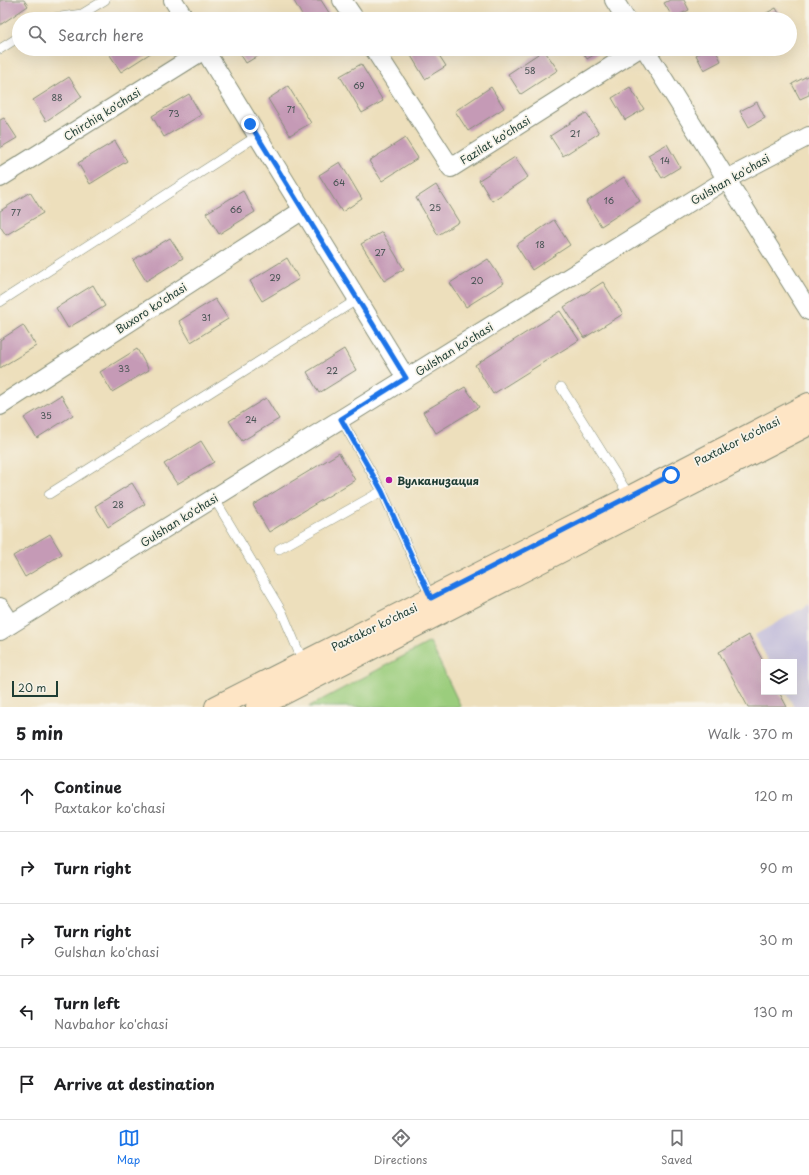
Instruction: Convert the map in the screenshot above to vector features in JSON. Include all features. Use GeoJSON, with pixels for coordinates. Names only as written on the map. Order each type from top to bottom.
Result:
{"type":"FeatureCollection","features":[{"type":"Feature","properties":{"kind":"main road","name":"Paxtakor ko'chasi"},"geometry":{"type":"LineString","coordinates":[[216,707],[630,497],[809,404]]}},
{"type":"Feature","properties":{"kind":"main road","name":"Paxtakor ko'chasi"},"geometry":{"type":"LineString","coordinates":[[257,707],[809,424]]}},
{"type":"Feature","properties":{"kind":"street"},"geometry":{"type":"LineString","coordinates":[[173,0],[181,12]]}},
{"type":"Feature","properties":{"kind":"street"},"geometry":{"type":"LineString","coordinates":[[342,0],[350,12]]}},
{"type":"Feature","properties":{"kind":"street"},"geometry":{"type":"LineString","coordinates":[[614,0],[622,12]]}},
{"type":"Feature","properties":{"kind":"street","name":"Chirchiq ko'chasi"},"geometry":{"type":"LineString","coordinates":[[0,178],[193,56]]}},
{"type":"Feature","properties":{"kind":"street"},"geometry":{"type":"LineString","coordinates":[[208,56],[406,378]]}},
{"type":"Feature","properties":{"kind":"street","name":"Fazilat ko'chasi"},"geometry":{"type":"LineString","coordinates":[[379,56],[451,168],[627,56]]}},
{"type":"Feature","properties":{"kind":"street"},"geometry":{"type":"LineString","coordinates":[[649,56],[809,310]]}},
{"type":"Feature","properties":{"kind":"street","name":"Gulshan ko'chasi"},"geometry":{"type":"LineString","coordinates":[[5,628],[727,179],[809,136]]}},
{"type":"Feature","properties":{"kind":"street","name":"Buxoro ko'chasi"},"geometry":{"type":"LineString","coordinates":[[0,406],[303,210]]}},
{"type":"Feature","properties":{"kind":"street"},"geometry":{"type":"LineString","coordinates":[[0,607],[5,628]]}},
{"type":"Feature","properties":{"kind":"lane"},"geometry":{"type":"LineString","coordinates":[[85,12],[105,0]]}},
{"type":"Feature","properties":{"kind":"lane"},"geometry":{"type":"LineString","coordinates":[[0,49],[12,41]]}},
{"type":"Feature","properties":{"kind":"lane"},"geometry":{"type":"LineString","coordinates":[[0,302],[257,136]]}},
{"type":"Feature","properties":{"kind":"lane"},"geometry":{"type":"LineString","coordinates":[[49,494],[358,299]]}},
{"type":"Feature","properties":{"kind":"lane"},"geometry":{"type":"LineString","coordinates":[[561,387],[630,497]]}},
{"type":"Feature","properties":{"kind":"lane"},"geometry":{"type":"LineString","coordinates":[[341,419],[382,491],[431,598]]}},
{"type":"Feature","properties":{"kind":"lane"},"geometry":{"type":"LineString","coordinates":[[279,549],[382,491]]}},
{"type":"Feature","properties":{"kind":"lane"},"geometry":{"type":"LineString","coordinates":[[214,498],[282,612],[303,662]]}},
{"type":"Feature","properties":{"kind":"shaded area"},"geometry":{"type":"Polygon","coordinates":[[[809,604],[809,707],[794,707],[788,695],[797,695],[797,659],[767,659],[755,635],[809,604]]]}},
{"type":"Feature","properties":{"kind":"green space"},"geometry":{"type":"Polygon","coordinates":[[[430,642],[461,707],[308,707],[430,642]]]}},
{"type":"Feature","properties":{"kind":"building"},"geometry":{"type":"Polygon","coordinates":[[[0,0],[24,0],[28,6],[19,12],[12,12],[12,17],[0,25],[0,0]]]}},
{"type":"Feature","properties":{"kind":"building"},"geometry":{"type":"Polygon","coordinates":[[[321,0],[329,12],[300,12],[294,1],[321,0]]]}},
{"type":"Feature","properties":{"kind":"building"},"geometry":{"type":"Polygon","coordinates":[[[670,0],[684,0],[689,10],[685,12],[669,12],[664,3],[670,0]]]}},
{"type":"Feature","properties":{"kind":"building"},"geometry":{"type":"Polygon","coordinates":[[[776,8],[778,12],[768,12],[776,8]]]}},
{"type":"Feature","properties":{"kind":"building"},"geometry":{"type":"Polygon","coordinates":[[[111,56],[146,56],[121,72],[111,56]]]}},
{"type":"Feature","properties":{"kind":"building"},"geometry":{"type":"Polygon","coordinates":[[[242,56],[258,56],[246,63],[242,56]]]}},
{"type":"Feature","properties":{"kind":"building"},"geometry":{"type":"Polygon","coordinates":[[[411,56],[440,56],[446,66],[425,79],[411,56]]]}},
{"type":"Feature","properties":{"kind":"building"},"geometry":{"type":"Polygon","coordinates":[[[535,56],[548,56],[558,70],[521,94],[508,74],[535,56]]]}},
{"type":"Feature","properties":{"kind":"building"},"geometry":{"type":"Polygon","coordinates":[[[585,56],[592,56],[587,59],[585,56]]]}},
{"type":"Feature","properties":{"kind":"building"},"geometry":{"type":"Polygon","coordinates":[[[697,56],[718,56],[721,61],[704,70],[697,56]]]}},
{"type":"Feature","properties":{"kind":"building"},"geometry":{"type":"Polygon","coordinates":[[[361,64],[383,101],[362,113],[340,76],[361,64]]]}},
{"type":"Feature","properties":{"kind":"building"},"geometry":{"type":"Polygon","coordinates":[[[809,75],[809,95],[800,99],[792,84],[809,75]]]}},
{"type":"Feature","properties":{"kind":"building"},"geometry":{"type":"Polygon","coordinates":[[[69,77],[82,97],[46,121],[33,100],[69,77]]]}},
{"type":"Feature","properties":{"kind":"building"},"geometry":{"type":"Polygon","coordinates":[[[288,86],[311,123],[290,135],[268,99],[288,86]]]}},
{"type":"Feature","properties":{"kind":"building"},"geometry":{"type":"Polygon","coordinates":[[[491,87],[504,108],[468,131],[455,111],[491,87]]]}},
{"type":"Feature","properties":{"kind":"building"},"geometry":{"type":"Polygon","coordinates":[[[630,87],[644,109],[625,120],[612,98],[630,87]]]}},
{"type":"Feature","properties":{"kind":"building"},"geometry":{"type":"Polygon","coordinates":[[[189,94],[201,115],[164,137],[152,116],[189,94]]]}},
{"type":"Feature","properties":{"kind":"building"},"geometry":{"type":"Polygon","coordinates":[[[757,102],[765,118],[749,127],[740,111],[757,102]]]}},
{"type":"Feature","properties":{"kind":"building"},"geometry":{"type":"Polygon","coordinates":[[[586,113],[599,133],[563,156],[550,136],[586,113]]]}},
{"type":"Feature","properties":{"kind":"building"},"geometry":{"type":"Polygon","coordinates":[[[4,118],[17,138],[0,148],[0,120],[4,118]]]}},
{"type":"Feature","properties":{"kind":"building"},"geometry":{"type":"Polygon","coordinates":[[[405,138],[418,158],[382,181],[369,161],[405,138]]]}},
{"type":"Feature","properties":{"kind":"building"},"geometry":{"type":"Polygon","coordinates":[[[115,141],[127,161],[90,184],[78,163],[115,141]]]}},
{"type":"Feature","properties":{"kind":"building"},"geometry":{"type":"Polygon","coordinates":[[[667,144],[680,167],[662,178],[648,155],[667,144]]]}},
{"type":"Feature","properties":{"kind":"building"},"geometry":{"type":"Polygon","coordinates":[[[515,157],[528,177],[492,201],[479,180],[515,157]]]}},
{"type":"Feature","properties":{"kind":"building"},"geometry":{"type":"Polygon","coordinates":[[[340,162],[362,199],[342,212],[319,175],[340,162]]]}},
{"type":"Feature","properties":{"kind":"building"},"geometry":{"type":"Polygon","coordinates":[[[624,177],[640,201],[601,226],[586,202],[624,177]]]}},
{"type":"Feature","properties":{"kind":"building"},"geometry":{"type":"Polygon","coordinates":[[[436,185],[459,222],[438,235],[416,198],[436,185]]]}},
{"type":"Feature","properties":{"kind":"building"},"geometry":{"type":"Polygon","coordinates":[[[243,191],[255,212],[219,234],[206,213],[243,191]]]}},
{"type":"Feature","properties":{"kind":"building"},"geometry":{"type":"Polygon","coordinates":[[[30,192],[43,213],[6,235],[0,226],[0,211],[30,192]]]}},
{"type":"Feature","properties":{"kind":"building"},"geometry":{"type":"Polygon","coordinates":[[[554,220],[570,245],[532,270],[516,245],[554,220]]]}},
{"type":"Feature","properties":{"kind":"building"},"geometry":{"type":"Polygon","coordinates":[[[382,232],[404,269],[384,281],[361,244],[382,232]]]}},
{"type":"Feature","properties":{"kind":"building"},"geometry":{"type":"Polygon","coordinates":[[[170,238],[183,258],[146,281],[133,260],[170,238]]]}},
{"type":"Feature","properties":{"kind":"building"},"geometry":{"type":"Polygon","coordinates":[[[287,258],[299,279],[262,301],[250,281],[287,258]]]}},
{"type":"Feature","properties":{"kind":"building"},"geometry":{"type":"Polygon","coordinates":[[[488,259],[504,283],[466,307],[450,283],[488,259]]]}},
{"type":"Feature","properties":{"kind":"building"},"geometry":{"type":"Polygon","coordinates":[[[603,282],[623,314],[584,338],[564,307],[603,282]]]}},
{"type":"Feature","properties":{"kind":"building"},"geometry":{"type":"Polygon","coordinates":[[[93,285],[105,306],[68,328],[56,308],[93,285]]]}},
{"type":"Feature","properties":{"kind":"building"},"geometry":{"type":"Polygon","coordinates":[[[215,299],[228,319],[191,342],[179,321],[215,299]]]}},
{"type":"Feature","properties":{"kind":"building"},"geometry":{"type":"Polygon","coordinates":[[[560,311],[579,340],[493,394],[475,365],[560,311]]]}},
{"type":"Feature","properties":{"kind":"building"},"geometry":{"type":"Polygon","coordinates":[[[23,325],[36,346],[0,368],[0,340],[23,325]]]}},
{"type":"Feature","properties":{"kind":"building"},"geometry":{"type":"Polygon","coordinates":[[[137,349],[149,370],[112,392],[100,372],[137,349]]]}},
{"type":"Feature","properties":{"kind":"building"},"geometry":{"type":"Polygon","coordinates":[[[344,349],[356,370],[319,393],[307,372],[344,349]]]}},
{"type":"Feature","properties":{"kind":"building"},"geometry":{"type":"Polygon","coordinates":[[[465,387],[479,407],[436,433],[423,412],[465,387]]]}},
{"type":"Feature","properties":{"kind":"building"},"geometry":{"type":"Polygon","coordinates":[[[61,395],[73,415],[37,438],[24,418],[61,395]]]}},
{"type":"Feature","properties":{"kind":"building"},"geometry":{"type":"Polygon","coordinates":[[[266,398],[279,419],[242,441],[229,421],[266,398]]]}},
{"type":"Feature","properties":{"kind":"building"},"geometry":{"type":"Polygon","coordinates":[[[201,441],[214,462],[177,484],[164,464],[201,441]]]}},
{"type":"Feature","properties":{"kind":"building"},"geometry":{"type":"Polygon","coordinates":[[[339,453],[355,480],[269,532],[253,505],[339,453]]]}},
{"type":"Feature","properties":{"kind":"building"},"geometry":{"type":"Polygon","coordinates":[[[132,483],[145,504],[108,527],[95,506],[132,483]]]}},
{"type":"Feature","properties":{"kind":"building"},"geometry":{"type":"Polygon","coordinates":[[[50,534],[62,554],[25,577],[13,556],[50,534]]]}},
{"type":"Feature","properties":{"kind":"building"},"geometry":{"type":"Polygon","coordinates":[[[749,635],[762,659],[761,695],[781,695],[787,707],[748,707],[719,652],[749,635]]]}},
{"type":"Feature","properties":{"kind":"place","name":"Вулканизация"},"geometry":{"type":"Point","coordinates":[389,480]}},
{"type":"Feature","properties":{"kind":"route"},"geometry":{"type":"LineString","coordinates":[[250,124],[406,378],[341,419],[382,491],[416,562],[431,598],[671,475]]}}]}
